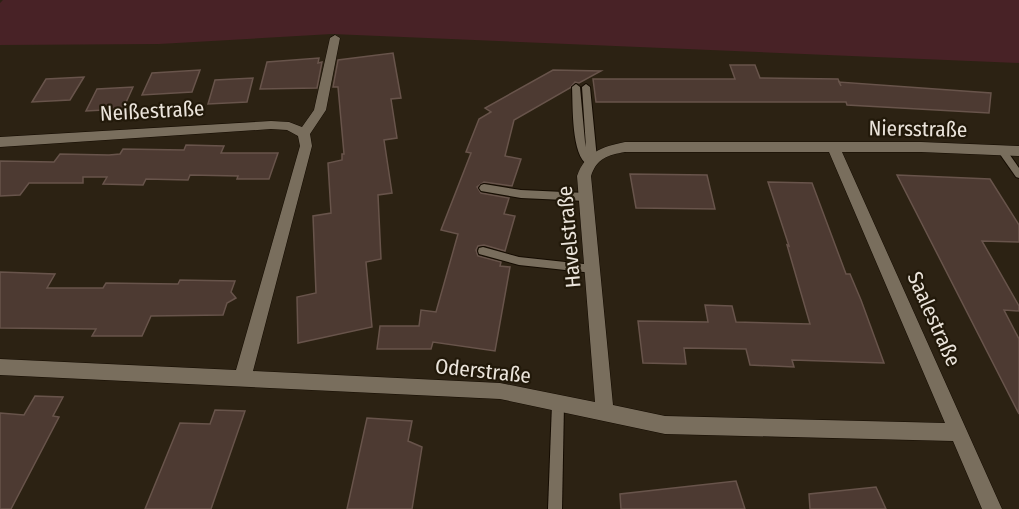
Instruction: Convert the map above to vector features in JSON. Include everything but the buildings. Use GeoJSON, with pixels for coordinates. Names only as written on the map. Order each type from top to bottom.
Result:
{"type":"FeatureCollection","features":[{"type":"Feature","properties":{"kind":"street"},"geometry":{"type":"LineString","coordinates":[[242,378],[306,146],[304,134],[320,110],[335,38]]}},
{"type":"Feature","properties":{"kind":"street","name":"Neißestraße"},"geometry":{"type":"LineString","coordinates":[[0,142],[271,125],[289,126],[304,134]]}},
{"type":"Feature","properties":{"kind":"street","name":"Havelstraße"},"geometry":{"type":"LineString","coordinates":[[605,414],[584,176],[590,161],[603,151],[625,147],[834,148]]}},
{"type":"Feature","properties":{"kind":"street","name":"Niersstraße"},"geometry":{"type":"LineString","coordinates":[[834,148],[921,147],[1019,151]]}},
{"type":"Feature","properties":{"kind":"street","name":"Saalestraße"},"geometry":{"type":"LineString","coordinates":[[834,148],[992,509]]}},
{"type":"Feature","properties":{"kind":"street","name":"Oderstraße"},"geometry":{"type":"LineString","coordinates":[[0,367],[501,392],[665,425],[958,432]]}},
{"type":"Feature","properties":{"kind":"lane"},"geometry":{"type":"LineString","coordinates":[[581,87],[580,142],[590,161]]}},
{"type":"Feature","properties":{"kind":"lane"},"geometry":{"type":"LineString","coordinates":[[1002,150],[1019,175]]}},
{"type":"Feature","properties":{"kind":"lane"},"geometry":{"type":"LineString","coordinates":[[484,188],[521,194],[586,197]]}},
{"type":"Feature","properties":{"kind":"lane"},"geometry":{"type":"LineString","coordinates":[[483,251],[519,261],[593,268]]}},
{"type":"Feature","properties":{"kind":"lane"},"geometry":{"type":"LineString","coordinates":[[555,509],[558,404]]}},
{"type":"Feature","properties":{"kind":"shaded area"},"geometry":{"type":"Polygon","coordinates":[[[3,0],[1019,0],[1019,63],[332,34],[159,44],[0,45],[0,3],[3,0]]]}}]}
